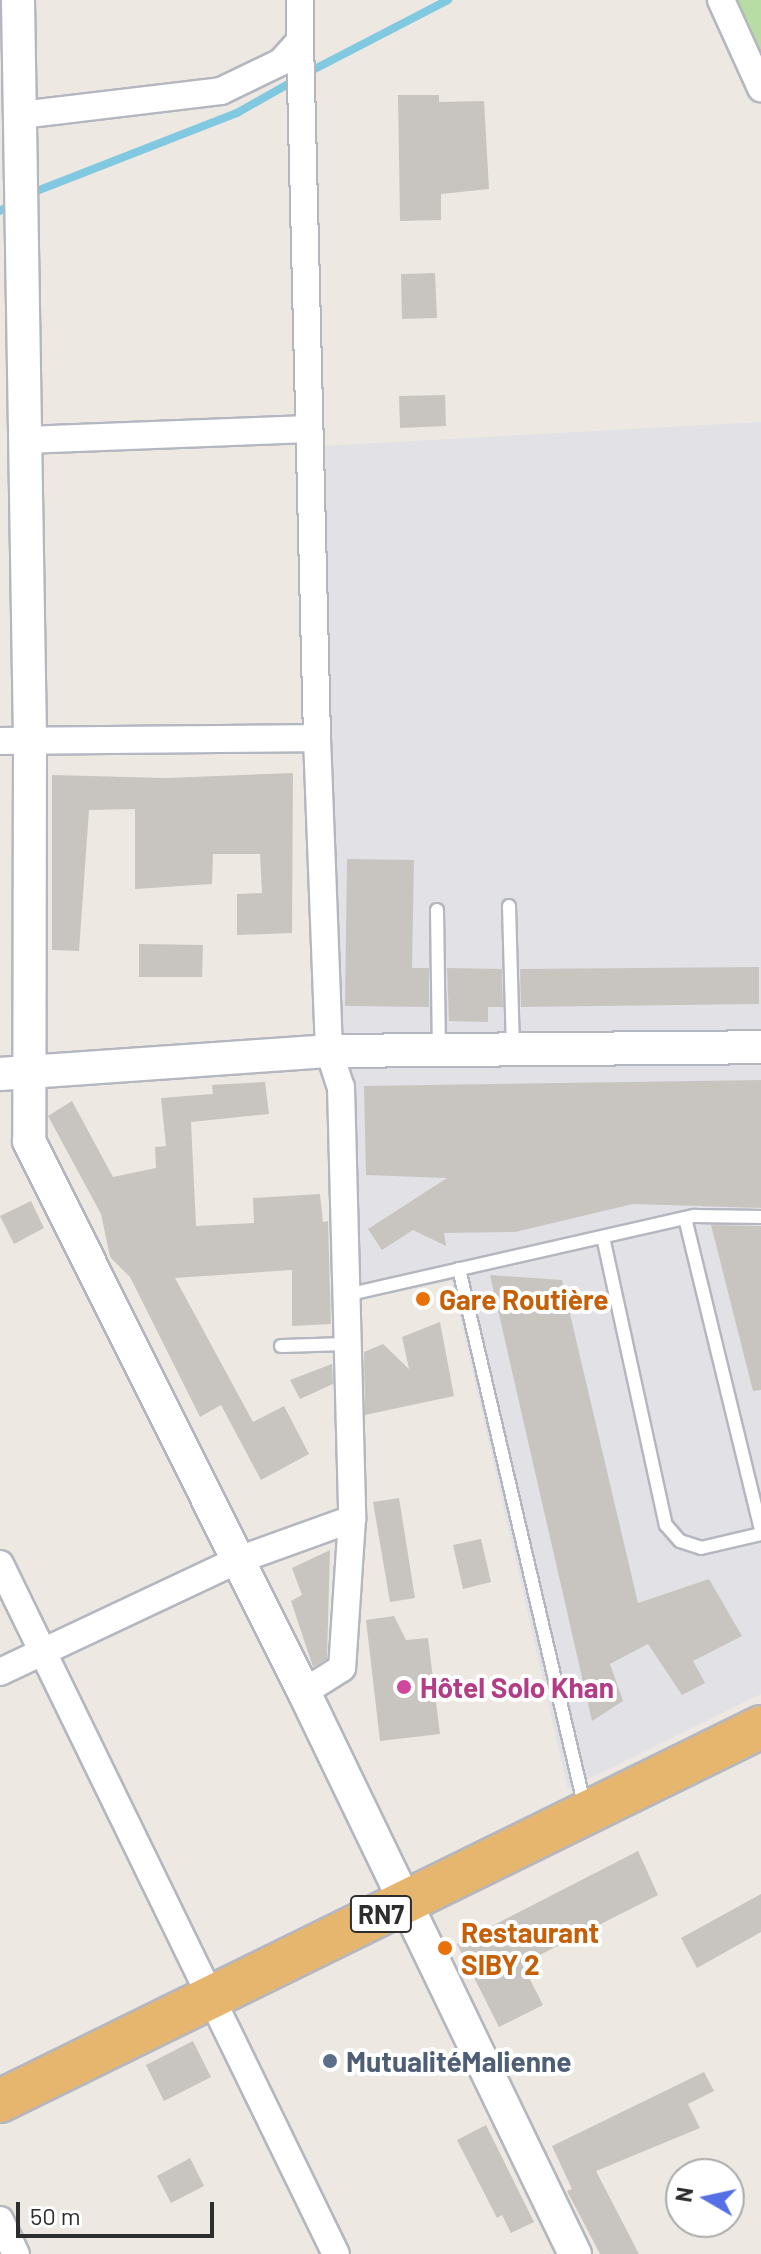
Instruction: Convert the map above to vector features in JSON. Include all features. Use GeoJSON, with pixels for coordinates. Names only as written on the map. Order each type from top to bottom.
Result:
{"type":"FeatureCollection","features":[{"type":"Feature","properties":{"kind":"highway","name":"RN7"},"geometry":{"type":"LineString","coordinates":[[0,2101],[761,1727]]}},
{"type":"Feature","properties":{"kind":"street"},"geometry":{"type":"LineString","coordinates":[[18,0],[25,440],[15,741],[13,1074],[29,1141],[304,1692],[575,2254]]}},
{"type":"Feature","properties":{"kind":"street"},"geometry":{"type":"LineString","coordinates":[[300,0],[317,738],[329,1051],[341,1087],[352,1519],[342,1668],[304,1692]]}},
{"type":"Feature","properties":{"kind":"street"},"geometry":{"type":"LineString","coordinates":[[721,0],[761,88]]}},
{"type":"Feature","properties":{"kind":"street"},"geometry":{"type":"LineString","coordinates":[[21,115],[221,91],[281,62],[300,41]]}},
{"type":"Feature","properties":{"kind":"street"},"geometry":{"type":"LineString","coordinates":[[25,440],[309,429]]}},
{"type":"Feature","properties":{"kind":"street"},"geometry":{"type":"LineString","coordinates":[[15,741],[317,738]]}},
{"type":"Feature","properties":{"kind":"street"},"geometry":{"type":"LineString","coordinates":[[13,1074],[329,1051],[761,1047]]}},
{"type":"Feature","properties":{"kind":"street"},"geometry":{"type":"LineString","coordinates":[[0,1672],[238,1560],[352,1519]]}},
{"type":"Feature","properties":{"kind":"street"},"geometry":{"type":"LineString","coordinates":[[0,1564],[336,2254]]}},
{"type":"Feature","properties":{"kind":"street"},"geometry":{"type":"LineString","coordinates":[[0,2220],[16,2254]]}},
{"type":"Feature","properties":{"kind":"lane"},"geometry":{"type":"LineString","coordinates":[[509,906],[513,1049]]}},
{"type":"Feature","properties":{"kind":"lane"},"geometry":{"type":"LineString","coordinates":[[437,910],[439,1050]]}},
{"type":"Feature","properties":{"kind":"lane"},"geometry":{"type":"LineString","coordinates":[[346,1295],[685,1218],[761,1217]]}},
{"type":"Feature","properties":{"kind":"lane"},"geometry":{"type":"LineString","coordinates":[[603,1237],[666,1525],[680,1541],[701,1548],[761,1532],[685,1218]]}},
{"type":"Feature","properties":{"kind":"lane"},"geometry":{"type":"LineString","coordinates":[[459,1269],[586,1813]]}},
{"type":"Feature","properties":{"kind":"lane"},"geometry":{"type":"LineString","coordinates":[[281,1346],[347,1344]]}},
{"type":"Feature","properties":{"kind":"shaded area"},"geometry":{"type":"Polygon","coordinates":[[[761,422],[761,1694],[568,1789],[452,1281],[351,1301],[322,446],[761,422]]]}},
{"type":"Feature","properties":{"kind":"green space"},"geometry":{"type":"Polygon","coordinates":[[[733,0],[761,0],[761,54],[733,0]]]}},
{"type":"Feature","properties":{"kind":"building"},"geometry":{"type":"Polygon","coordinates":[[[398,95],[439,95],[439,102],[484,101],[489,189],[441,194],[441,220],[400,221],[398,95]]]}},
{"type":"Feature","properties":{"kind":"building"},"geometry":{"type":"Polygon","coordinates":[[[435,273],[437,318],[402,319],[401,274],[435,273]]]}},
{"type":"Feature","properties":{"kind":"building"},"geometry":{"type":"Polygon","coordinates":[[[445,395],[446,426],[400,428],[399,396],[445,395]]]}},
{"type":"Feature","properties":{"kind":"building"},"geometry":{"type":"Polygon","coordinates":[[[293,773],[292,933],[237,935],[237,894],[262,893],[260,854],[213,854],[212,884],[135,889],[135,809],[89,810],[79,951],[52,950],[52,775],[166,778],[293,773]]]}},
{"type":"Feature","properties":{"kind":"building"},"geometry":{"type":"Polygon","coordinates":[[[347,859],[414,860],[412,968],[429,968],[429,1007],[345,1006],[347,859]]]}},
{"type":"Feature","properties":{"kind":"building"},"geometry":{"type":"Polygon","coordinates":[[[139,944],[203,945],[202,977],[139,977],[139,944]]]}},
{"type":"Feature","properties":{"kind":"building"},"geometry":{"type":"Polygon","coordinates":[[[759,967],[759,1004],[521,1007],[520,969],[759,967]]]}},
{"type":"Feature","properties":{"kind":"building"},"geometry":{"type":"Polygon","coordinates":[[[447,968],[502,969],[503,1007],[488,1007],[488,1022],[449,1021],[447,968]]]}},
{"type":"Feature","properties":{"kind":"building"},"geometry":{"type":"Polygon","coordinates":[[[761,1080],[761,1208],[633,1204],[515,1232],[444,1233],[446,1246],[413,1230],[382,1250],[368,1229],[447,1178],[366,1175],[364,1086],[761,1080]]]}},
{"type":"Feature","properties":{"kind":"building"},"geometry":{"type":"Polygon","coordinates":[[[265,1082],[269,1114],[191,1122],[196,1226],[254,1223],[253,1198],[320,1194],[323,1222],[328,1221],[331,1324],[292,1326],[292,1270],[175,1278],[253,1422],[284,1406],[309,1454],[261,1480],[221,1405],[200,1417],[130,1277],[110,1257],[101,1214],[48,1116],[72,1101],[113,1177],[156,1168],[155,1147],[166,1146],[161,1098],[213,1094],[212,1085],[265,1082]]]}},
{"type":"Feature","properties":{"kind":"building"},"geometry":{"type":"Polygon","coordinates":[[[31,1201],[44,1228],[14,1244],[0,1216],[31,1201]]]}},
{"type":"Feature","properties":{"kind":"building"},"geometry":{"type":"Polygon","coordinates":[[[711,1225],[761,1226],[761,1390],[753,1391],[711,1225]]]}},
{"type":"Feature","properties":{"kind":"building"},"geometry":{"type":"Polygon","coordinates":[[[490,1275],[562,1280],[638,1603],[709,1579],[742,1636],[693,1661],[705,1683],[682,1695],[648,1644],[610,1664],[623,1701],[592,1721],[490,1275]]]}},
{"type":"Feature","properties":{"kind":"building"},"geometry":{"type":"Polygon","coordinates":[[[440,1322],[454,1396],[365,1415],[364,1352],[383,1344],[409,1369],[402,1337],[440,1322]]]}},
{"type":"Feature","properties":{"kind":"building"},"geometry":{"type":"Polygon","coordinates":[[[332,1364],[333,1384],[300,1399],[290,1380],[332,1364]]]}},
{"type":"Feature","properties":{"kind":"building"},"geometry":{"type":"Polygon","coordinates":[[[399,1498],[415,1598],[390,1602],[373,1502],[399,1498]]]}},
{"type":"Feature","properties":{"kind":"building"},"geometry":{"type":"Polygon","coordinates":[[[481,1539],[491,1582],[463,1589],[453,1545],[481,1539]]]}},
{"type":"Feature","properties":{"kind":"building"},"geometry":{"type":"Polygon","coordinates":[[[330,1550],[327,1659],[313,1667],[291,1601],[302,1595],[292,1568],[330,1550]]]}},
{"type":"Feature","properties":{"kind":"building","name":"Hôtel Solo Khan"},"geometry":{"type":"Polygon","coordinates":[[[394,1616],[406,1640],[428,1638],[440,1734],[380,1741],[366,1620],[394,1616]]]}},
{"type":"Feature","properties":{"kind":"building"},"geometry":{"type":"Polygon","coordinates":[[[638,1851],[658,1895],[522,1964],[543,2005],[499,2027],[457,1944],[638,1851]]]}},
{"type":"Feature","properties":{"kind":"building"},"geometry":{"type":"Polygon","coordinates":[[[761,1894],[761,1932],[697,1968],[681,1938],[761,1894]]]}},
{"type":"Feature","properties":{"kind":"building"},"geometry":{"type":"Polygon","coordinates":[[[193,2041],[211,2077],[164,2101],[146,2065],[193,2041]]]}},
{"type":"Feature","properties":{"kind":"building"},"geometry":{"type":"Polygon","coordinates":[[[704,2072],[714,2091],[688,2104],[700,2128],[596,2171],[639,2254],[600,2254],[567,2191],[572,2189],[552,2146],[704,2072]]]}},
{"type":"Feature","properties":{"kind":"building"},"geometry":{"type":"Polygon","coordinates":[[[486,2125],[534,2222],[511,2233],[502,2215],[497,2218],[457,2140],[486,2125]]]}},
{"type":"Feature","properties":{"kind":"building"},"geometry":{"type":"Polygon","coordinates":[[[190,2158],[204,2186],[171,2203],[157,2176],[190,2158]]]}},
{"type":"Feature","properties":{"kind":"waterway"},"geometry":{"type":"LineString","coordinates":[[307,73],[448,0]]}},
{"type":"Feature","properties":{"kind":"waterway"},"geometry":{"type":"LineString","coordinates":[[29,194],[237,113],[295,80]]}},
{"type":"Feature","properties":{"kind":"waterway"},"geometry":{"type":"LineString","coordinates":[[0,211],[14,202]]}},
{"type":"Feature","properties":{"kind":"place","name":"Gare Routière"},"geometry":{"type":"Point","coordinates":[423,1299]}},
{"type":"Feature","properties":{"kind":"place","name":"Hôtel Solo Khan"},"geometry":{"type":"Point","coordinates":[404,1687]}},
{"type":"Feature","properties":{"kind":"place","name":"Restaurant SIBY 2"},"geometry":{"type":"Point","coordinates":[445,1948]}},
{"type":"Feature","properties":{"kind":"place","name":"MutualitéMalienne"},"geometry":{"type":"Point","coordinates":[330,2061]}}]}
